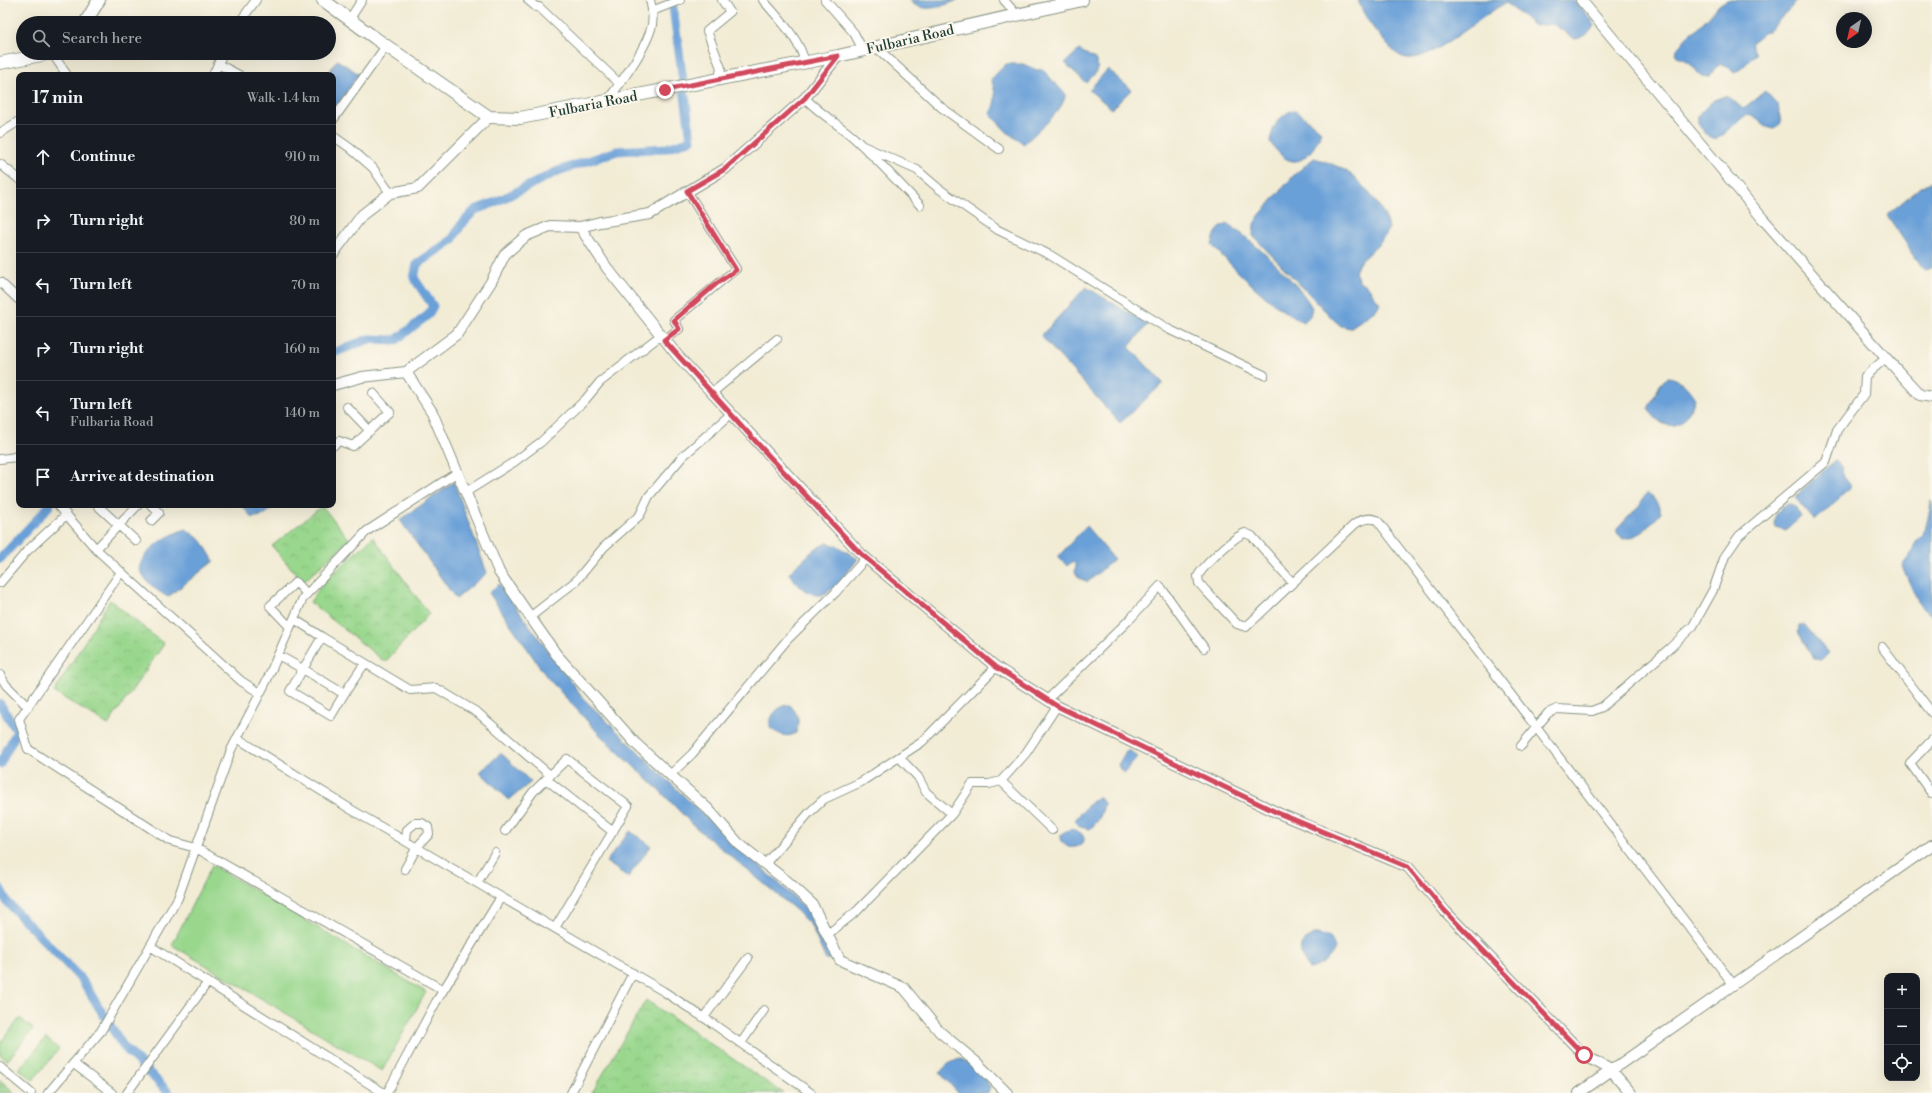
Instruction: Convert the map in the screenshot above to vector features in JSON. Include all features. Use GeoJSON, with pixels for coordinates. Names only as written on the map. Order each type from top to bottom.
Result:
{"type":"FeatureCollection","features":[{"type":"Feature","properties":{"kind":"main road"},"geometry":{"type":"LineString","coordinates":[[89,16],[99,0]]}},
{"type":"Feature","properties":{"kind":"main road"},"geometry":{"type":"LineString","coordinates":[[323,0],[349,20],[489,117]]}},
{"type":"Feature","properties":{"kind":"main road","name":"Fulbaria Road"},"geometry":{"type":"LineString","coordinates":[[489,117],[520,118],[805,63],[1016,14],[1049,3],[1082,0]]}},
{"type":"Feature","properties":{"kind":"main road"},"geometry":{"type":"LineString","coordinates":[[0,63],[16,60]]}},
{"type":"Feature","properties":{"kind":"street"},"geometry":{"type":"LineString","coordinates":[[244,16],[256,0]]}},
{"type":"Feature","properties":{"kind":"street"},"geometry":{"type":"LineString","coordinates":[[349,20],[362,0]]}},
{"type":"Feature","properties":{"kind":"street"},"geometry":{"type":"LineString","coordinates":[[528,0],[536,7],[539,7],[620,84]]}},
{"type":"Feature","properties":{"kind":"street"},"geometry":{"type":"LineString","coordinates":[[607,101],[636,60],[648,35],[652,25],[650,0]]}},
{"type":"Feature","properties":{"kind":"street"},"geometry":{"type":"LineString","coordinates":[[652,11],[678,0]]}},
{"type":"Feature","properties":{"kind":"street"},"geometry":{"type":"LineString","coordinates":[[720,79],[722,68],[707,31],[730,12],[722,0]]}},
{"type":"Feature","properties":{"kind":"street"},"geometry":{"type":"LineString","coordinates":[[763,0],[803,52],[805,63]]}},
{"type":"Feature","properties":{"kind":"street"},"geometry":{"type":"LineString","coordinates":[[825,0],[854,32],[863,50]]}},
{"type":"Feature","properties":{"kind":"street"},"geometry":{"type":"LineString","coordinates":[[1004,0],[1016,14]]}},
{"type":"Feature","properties":{"kind":"street"},"geometry":{"type":"LineString","coordinates":[[1581,0],[1763,219],[1920,396],[1932,397]]}},
{"type":"Feature","properties":{"kind":"street"},"geometry":{"type":"LineString","coordinates":[[336,116],[386,46]]}},
{"type":"Feature","properties":{"kind":"street"},"geometry":{"type":"LineString","coordinates":[[876,47],[941,107],[999,149]]}},
{"type":"Feature","properties":{"kind":"street"},"geometry":{"type":"LineString","coordinates":[[336,384],[362,377],[406,372],[457,334],[491,282],[505,254],[526,236],[550,226],[580,227],[600,222],[650,214],[725,169],[805,98],[838,56]]}},
{"type":"Feature","properties":{"kind":"street"},"geometry":{"type":"LineString","coordinates":[[57,60],[66,72]]}},
{"type":"Feature","properties":{"kind":"street"},"geometry":{"type":"LineString","coordinates":[[214,72],[220,60]]}},
{"type":"Feature","properties":{"kind":"street"},"geometry":{"type":"LineString","coordinates":[[218,64],[233,72]]}},
{"type":"Feature","properties":{"kind":"street"},"geometry":{"type":"LineString","coordinates":[[805,98],[819,112],[851,135],[863,146],[920,204]]}},
{"type":"Feature","properties":{"kind":"street"},"geometry":{"type":"LineString","coordinates":[[336,248],[362,215],[390,193],[418,188],[489,117]]}},
{"type":"Feature","properties":{"kind":"street"},"geometry":{"type":"LineString","coordinates":[[0,133],[16,122]]}},
{"type":"Feature","properties":{"kind":"street"},"geometry":{"type":"LineString","coordinates":[[336,138],[373,168],[390,193]]}},
{"type":"Feature","properties":{"kind":"street"},"geometry":{"type":"LineString","coordinates":[[863,146],[917,170],[938,188],[998,230],[1050,255],[1168,329],[1264,375]]}},
{"type":"Feature","properties":{"kind":"street"},"geometry":{"type":"LineString","coordinates":[[0,164],[16,176]]}},
{"type":"Feature","properties":{"kind":"street"},"geometry":{"type":"LineString","coordinates":[[466,492],[514,462],[541,442],[585,400],[600,382],[662,338],[679,329],[674,320],[716,284],[736,270],[687,191]]}},
{"type":"Feature","properties":{"kind":"street"},"geometry":{"type":"LineString","coordinates":[[580,227],[607,268],[662,338],[730,414],[866,558],[996,667],[1057,706],[1278,813],[1408,867],[1445,911],[1584,1055],[1611,1070],[1631,1093]]}},
{"type":"Feature","properties":{"kind":"street"},"geometry":{"type":"LineString","coordinates":[[0,282],[16,297]]}},
{"type":"Feature","properties":{"kind":"street"},"geometry":{"type":"LineString","coordinates":[[712,393],[777,339]]}},
{"type":"Feature","properties":{"kind":"street"},"geometry":{"type":"LineString","coordinates":[[1521,746],[1548,713],[1557,709],[1592,711],[1602,707],[1693,626],[1713,590],[1726,556],[1739,536],[1826,462],[1837,430],[1864,394],[1865,376],[1886,358]]}},
{"type":"Feature","properties":{"kind":"street"},"geometry":{"type":"LineString","coordinates":[[406,372],[432,412],[499,572],[556,654],[636,744],[708,809],[739,844],[788,882],[812,904],[840,960],[904,988],[940,1032],[976,1062],[1007,1093]]}},
{"type":"Feature","properties":{"kind":"street"},"geometry":{"type":"LineString","coordinates":[[336,441],[353,446],[390,412],[373,393]]}},
{"type":"Feature","properties":{"kind":"street"},"geometry":{"type":"LineString","coordinates":[[347,407],[370,431]]}},
{"type":"Feature","properties":{"kind":"street"},"geometry":{"type":"LineString","coordinates":[[530,617],[576,581],[604,547],[640,515],[649,496],[683,456],[730,414]]}},
{"type":"Feature","properties":{"kind":"street"},"geometry":{"type":"LineString","coordinates":[[0,458],[16,458]]}},
{"type":"Feature","properties":{"kind":"street"},"geometry":{"type":"LineString","coordinates":[[48,1093],[101,1031],[178,898],[231,750],[260,693],[303,598],[367,531],[458,472]]}},
{"type":"Feature","properties":{"kind":"street"},"geometry":{"type":"LineString","coordinates":[[60,508],[96,549],[241,681],[260,693]]}},
{"type":"Feature","properties":{"kind":"street"},"geometry":{"type":"LineString","coordinates":[[100,508],[136,541]]}},
{"type":"Feature","properties":{"kind":"street"},"geometry":{"type":"LineString","coordinates":[[96,549],[135,508]]}},
{"type":"Feature","properties":{"kind":"street"},"geometry":{"type":"LineString","coordinates":[[151,521],[159,513],[154,508]]}},
{"type":"Feature","properties":{"kind":"street"},"geometry":{"type":"LineString","coordinates":[[0,583],[27,551],[66,515]]}},
{"type":"Feature","properties":{"kind":"street"},"geometry":{"type":"LineString","coordinates":[[1292,582],[1252,536],[1246,533],[1235,539],[1203,569],[1198,576],[1199,583],[1237,624],[1246,627],[1355,524],[1362,519],[1372,518],[1377,520],[1733,984]]}},
{"type":"Feature","properties":{"kind":"street"},"geometry":{"type":"LineString","coordinates":[[670,775],[692,754],[787,640],[835,593],[866,558]]}},
{"type":"Feature","properties":{"kind":"street"},"geometry":{"type":"LineString","coordinates":[[121,572],[19,720],[28,749],[170,841],[196,848],[443,990]]}},
{"type":"Feature","properties":{"kind":"street"},"geometry":{"type":"LineString","coordinates":[[290,627],[270,606],[296,582],[307,594]]}},
{"type":"Feature","properties":{"kind":"street"},"geometry":{"type":"LineString","coordinates":[[1047,700],[1131,618],[1160,586],[1204,648]]}},
{"type":"Feature","properties":{"kind":"street"},"geometry":{"type":"LineString","coordinates":[[294,620],[410,690],[436,688],[478,713],[548,777],[613,832]]}},
{"type":"Feature","properties":{"kind":"street"},"geometry":{"type":"LineString","coordinates":[[322,636],[290,692],[331,716],[365,663]]}},
{"type":"Feature","properties":{"kind":"street"},"geometry":{"type":"LineString","coordinates":[[1882,647],[1932,713]]}},
{"type":"Feature","properties":{"kind":"street"},"geometry":{"type":"LineString","coordinates":[[278,654],[344,694]]}},
{"type":"Feature","properties":{"kind":"street"},"geometry":{"type":"LineString","coordinates":[[765,864],[809,813],[824,799],[861,782],[922,742],[996,667]]}},
{"type":"Feature","properties":{"kind":"street"},"geometry":{"type":"LineString","coordinates":[[0,675],[6,685],[28,707]]}},
{"type":"Feature","properties":{"kind":"street"},"geometry":{"type":"LineString","coordinates":[[828,934],[857,911],[952,814],[972,784],[989,784],[1001,781],[1026,753],[1057,706]]}},
{"type":"Feature","properties":{"kind":"street"},"geometry":{"type":"LineString","coordinates":[[237,738],[406,841],[633,973],[704,1017],[810,1093]]}},
{"type":"Feature","properties":{"kind":"street"},"geometry":{"type":"LineString","coordinates":[[1932,740],[1910,763],[1932,794]]}},
{"type":"Feature","properties":{"kind":"street"},"geometry":{"type":"LineString","coordinates":[[899,757],[918,777],[926,792],[952,814]]}},
{"type":"Feature","properties":{"kind":"street"},"geometry":{"type":"LineString","coordinates":[[505,831],[533,792],[566,759],[628,806],[555,928]]}},
{"type":"Feature","properties":{"kind":"street"},"geometry":{"type":"LineString","coordinates":[[1001,781],[1052,830]]}},
{"type":"Feature","properties":{"kind":"street"},"geometry":{"type":"LineString","coordinates":[[405,869],[417,847],[428,834],[428,827],[422,823],[415,823],[407,830],[406,841]]}},
{"type":"Feature","properties":{"kind":"street"},"geometry":{"type":"LineString","coordinates":[[1579,1093],[1932,845]]}},
{"type":"Feature","properties":{"kind":"street"},"geometry":{"type":"LineString","coordinates":[[477,883],[495,854]]}},
{"type":"Feature","properties":{"kind":"street"},"geometry":{"type":"LineString","coordinates":[[387,1093],[443,990],[501,897]]}},
{"type":"Feature","properties":{"kind":"street"},"geometry":{"type":"LineString","coordinates":[[150,946],[384,1093]]}},
{"type":"Feature","properties":{"kind":"street"},"geometry":{"type":"LineString","coordinates":[[704,1017],[748,958]]}},
{"type":"Feature","properties":{"kind":"street"},"geometry":{"type":"LineString","coordinates":[[571,1093],[633,973]]}},
{"type":"Feature","properties":{"kind":"street"},"geometry":{"type":"LineString","coordinates":[[127,1093],[208,982]]}},
{"type":"Feature","properties":{"kind":"street"},"geometry":{"type":"LineString","coordinates":[[741,1043],[764,1010]]}},
{"type":"Feature","properties":{"kind":"street"},"geometry":{"type":"LineString","coordinates":[[74,1064],[112,1093]]}},
{"type":"Feature","properties":{"kind":"street"},"geometry":{"type":"LineString","coordinates":[[0,1067],[31,1093]]}},
{"type":"Feature","properties":{"kind":"green space"},"geometry":{"type":"Polygon","coordinates":[[[320,508],[324,508],[350,540],[303,582],[272,546],[320,508]]]}},
{"type":"Feature","properties":{"kind":"green space"},"geometry":{"type":"Polygon","coordinates":[[[373,537],[429,614],[385,662],[310,602],[323,583],[373,537]]]}},
{"type":"Feature","properties":{"kind":"green space"},"geometry":{"type":"Polygon","coordinates":[[[110,600],[164,644],[108,725],[54,692],[110,600]]]}},
{"type":"Feature","properties":{"kind":"green space"},"geometry":{"type":"Polygon","coordinates":[[[212,865],[426,992],[382,1071],[172,945],[212,865]]]}},
{"type":"Feature","properties":{"kind":"green space"},"geometry":{"type":"Polygon","coordinates":[[[646,1000],[783,1093],[592,1093],[646,1000]]]}},
{"type":"Feature","properties":{"kind":"green space"},"geometry":{"type":"Polygon","coordinates":[[[20,1018],[33,1029],[7,1061],[0,1055],[0,1043],[20,1018]]]}},
{"type":"Feature","properties":{"kind":"green space"},"geometry":{"type":"Polygon","coordinates":[[[46,1038],[59,1049],[33,1080],[19,1069],[46,1038]]]}},
{"type":"Feature","properties":{"kind":"green space"},"geometry":{"type":"Polygon","coordinates":[[[0,1080],[15,1093],[0,1093],[0,1080]]]}},
{"type":"Feature","properties":{"kind":"water"},"geometry":{"type":"Polygon","coordinates":[[[909,0],[958,0],[939,7],[926,8],[914,5],[909,0]]]}},
{"type":"Feature","properties":{"kind":"water"},"geometry":{"type":"Polygon","coordinates":[[[1358,0],[1573,0],[1592,20],[1594,25],[1586,35],[1575,39],[1553,24],[1535,26],[1506,3],[1440,47],[1426,54],[1413,58],[1403,57],[1398,55],[1377,33],[1366,18],[1358,0]]]}},
{"type":"Feature","properties":{"kind":"water"},"geometry":{"type":"Polygon","coordinates":[[[1727,0],[1798,0],[1768,32],[1765,32],[1751,44],[1756,54],[1742,68],[1734,73],[1726,65],[1721,64],[1715,68],[1710,76],[1702,76],[1690,63],[1676,55],[1677,49],[1690,33],[1696,30],[1719,5],[1727,0]]]}},
{"type":"Feature","properties":{"kind":"water"},"geometry":{"type":"Polygon","coordinates":[[[1079,50],[1095,59],[1098,67],[1094,75],[1086,83],[1065,63],[1079,50]]]}},
{"type":"Feature","properties":{"kind":"water"},"geometry":{"type":"Polygon","coordinates":[[[337,60],[359,74],[336,107],[336,72],[329,72],[337,60]]]}},
{"type":"Feature","properties":{"kind":"water"},"geometry":{"type":"Polygon","coordinates":[[[1006,64],[1023,64],[1037,70],[1042,69],[1065,94],[1061,107],[1024,144],[1008,133],[990,114],[994,105],[995,96],[991,79],[1006,64]]]}},
{"type":"Feature","properties":{"kind":"water"},"geometry":{"type":"Polygon","coordinates":[[[1108,69],[1131,90],[1112,109],[1089,90],[1108,69]]]}},
{"type":"Feature","properties":{"kind":"water"},"geometry":{"type":"Polygon","coordinates":[[[1765,91],[1778,105],[1781,123],[1774,129],[1767,127],[1754,117],[1746,115],[1717,139],[1703,131],[1698,123],[1698,115],[1714,100],[1725,96],[1733,100],[1743,109],[1765,91]]]}},
{"type":"Feature","properties":{"kind":"water"},"geometry":{"type":"Polygon","coordinates":[[[1293,110],[1302,115],[1321,131],[1317,142],[1311,151],[1305,157],[1294,161],[1284,157],[1270,142],[1274,127],[1284,115],[1293,110]]]}},
{"type":"Feature","properties":{"kind":"water"},"geometry":{"type":"Polygon","coordinates":[[[1314,158],[1330,163],[1346,171],[1359,182],[1378,205],[1387,221],[1389,228],[1381,241],[1359,263],[1355,272],[1359,281],[1366,285],[1380,303],[1376,310],[1350,328],[1341,326],[1334,320],[1253,236],[1254,224],[1258,217],[1294,175],[1314,158]]]}},
{"type":"Feature","properties":{"kind":"water"},"geometry":{"type":"Polygon","coordinates":[[[1932,181],[1932,268],[1927,271],[1922,267],[1887,215],[1918,189],[1932,181]]]}},
{"type":"Feature","properties":{"kind":"water"},"geometry":{"type":"Polygon","coordinates":[[[1228,224],[1262,251],[1306,298],[1312,308],[1310,316],[1304,322],[1294,318],[1269,300],[1212,245],[1218,230],[1228,224]]]}},
{"type":"Feature","properties":{"kind":"water"},"geometry":{"type":"Polygon","coordinates":[[[1086,287],[1148,324],[1129,347],[1163,383],[1120,423],[1041,336],[1086,287]]]}},
{"type":"Feature","properties":{"kind":"water"},"geometry":{"type":"Polygon","coordinates":[[[1667,377],[1676,379],[1684,384],[1695,399],[1686,417],[1675,425],[1662,423],[1655,418],[1648,409],[1660,385],[1667,377]]]}},
{"type":"Feature","properties":{"kind":"water"},"geometry":{"type":"Polygon","coordinates":[[[1834,461],[1840,465],[1844,477],[1850,486],[1848,490],[1814,520],[1796,499],[1800,492],[1834,461]]]}},
{"type":"Feature","properties":{"kind":"water"},"geometry":{"type":"Polygon","coordinates":[[[454,482],[487,573],[456,599],[400,520],[454,482]]]}},
{"type":"Feature","properties":{"kind":"water"},"geometry":{"type":"Polygon","coordinates":[[[1646,494],[1649,494],[1655,500],[1661,513],[1649,526],[1639,533],[1623,539],[1617,533],[1617,529],[1639,506],[1646,494]]]}},
{"type":"Feature","properties":{"kind":"water"},"geometry":{"type":"Polygon","coordinates":[[[1932,500],[1932,616],[1917,600],[1902,566],[1914,550],[1916,542],[1924,535],[1932,500]]]}},
{"type":"Feature","properties":{"kind":"water"},"geometry":{"type":"Polygon","coordinates":[[[1788,503],[1795,506],[1801,517],[1786,530],[1775,527],[1775,516],[1781,508],[1788,503]]]}},
{"type":"Feature","properties":{"kind":"water"},"geometry":{"type":"Polygon","coordinates":[[[244,508],[272,508],[258,517],[251,517],[244,508]]]}},
{"type":"Feature","properties":{"kind":"water"},"geometry":{"type":"Polygon","coordinates":[[[1086,526],[1114,559],[1088,582],[1079,578],[1075,572],[1076,564],[1072,562],[1067,566],[1058,557],[1086,526]]]}},
{"type":"Feature","properties":{"kind":"water"},"geometry":{"type":"Polygon","coordinates":[[[186,529],[202,541],[214,561],[168,597],[151,585],[139,569],[141,562],[151,549],[164,539],[186,529]]]}},
{"type":"Feature","properties":{"kind":"water"},"geometry":{"type":"Polygon","coordinates":[[[827,543],[838,546],[858,559],[841,580],[830,590],[825,594],[815,595],[801,587],[789,573],[815,549],[827,543]]]}},
{"type":"Feature","properties":{"kind":"water"},"geometry":{"type":"Polygon","coordinates":[[[499,584],[583,698],[688,800],[810,912],[833,958],[826,960],[811,926],[797,911],[694,826],[660,791],[601,736],[546,676],[489,593],[499,584]]]}},
{"type":"Feature","properties":{"kind":"water"},"geometry":{"type":"Polygon","coordinates":[[[1804,624],[1828,653],[1821,660],[1814,659],[1798,632],[1799,626],[1804,624]]]}},
{"type":"Feature","properties":{"kind":"water"},"geometry":{"type":"Polygon","coordinates":[[[786,705],[790,705],[798,718],[796,733],[789,736],[779,734],[770,728],[772,717],[776,711],[786,705]]]}},
{"type":"Feature","properties":{"kind":"water"},"geometry":{"type":"Polygon","coordinates":[[[1129,750],[1138,757],[1124,773],[1118,765],[1125,753],[1129,750]]]}},
{"type":"Feature","properties":{"kind":"water"},"geometry":{"type":"Polygon","coordinates":[[[501,753],[531,782],[509,800],[480,772],[501,753]]]}},
{"type":"Feature","properties":{"kind":"water"},"geometry":{"type":"Polygon","coordinates":[[[1099,797],[1104,803],[1098,820],[1090,829],[1080,827],[1075,820],[1091,802],[1099,797]]]}},
{"type":"Feature","properties":{"kind":"water"},"geometry":{"type":"Polygon","coordinates":[[[1070,829],[1077,831],[1084,837],[1083,843],[1079,846],[1068,847],[1060,840],[1061,834],[1070,829]]]}},
{"type":"Feature","properties":{"kind":"water"},"geometry":{"type":"Polygon","coordinates":[[[630,831],[651,846],[628,877],[606,862],[630,831]]]}},
{"type":"Feature","properties":{"kind":"water"},"geometry":{"type":"Polygon","coordinates":[[[1317,934],[1330,937],[1335,947],[1329,958],[1317,967],[1309,969],[1301,952],[1301,948],[1305,941],[1317,934]]]}},
{"type":"Feature","properties":{"kind":"water"},"geometry":{"type":"Polygon","coordinates":[[[961,1059],[974,1067],[982,1075],[990,1087],[988,1093],[958,1093],[940,1073],[949,1064],[961,1059]]]}},
{"type":"Feature","properties":{"kind":"waterway"},"geometry":{"type":"LineString","coordinates":[[336,352],[369,339],[396,340],[428,315],[433,306],[414,278],[417,264],[452,240],[461,225],[475,210],[496,202],[558,171],[617,151],[667,148],[691,140],[672,0]]}},
{"type":"Feature","properties":{"kind":"waterway"},"geometry":{"type":"LineString","coordinates":[[0,559],[47,508]]}},
{"type":"Feature","properties":{"kind":"waterway"},"geometry":{"type":"LineString","coordinates":[[0,704],[17,731],[0,764]]}},
{"type":"Feature","properties":{"kind":"waterway"},"geometry":{"type":"LineString","coordinates":[[0,888],[8,903],[82,980],[123,1046],[169,1093]]}},
{"type":"Feature","properties":{"kind":"route"},"geometry":{"type":"LineString","coordinates":[[665,90],[838,56],[805,98],[725,169],[687,191],[736,270],[716,284],[674,320],[679,329],[664,340],[730,414],[861,554],[996,667],[1057,706],[1278,813],[1408,867],[1445,911],[1584,1055]]}}]}
